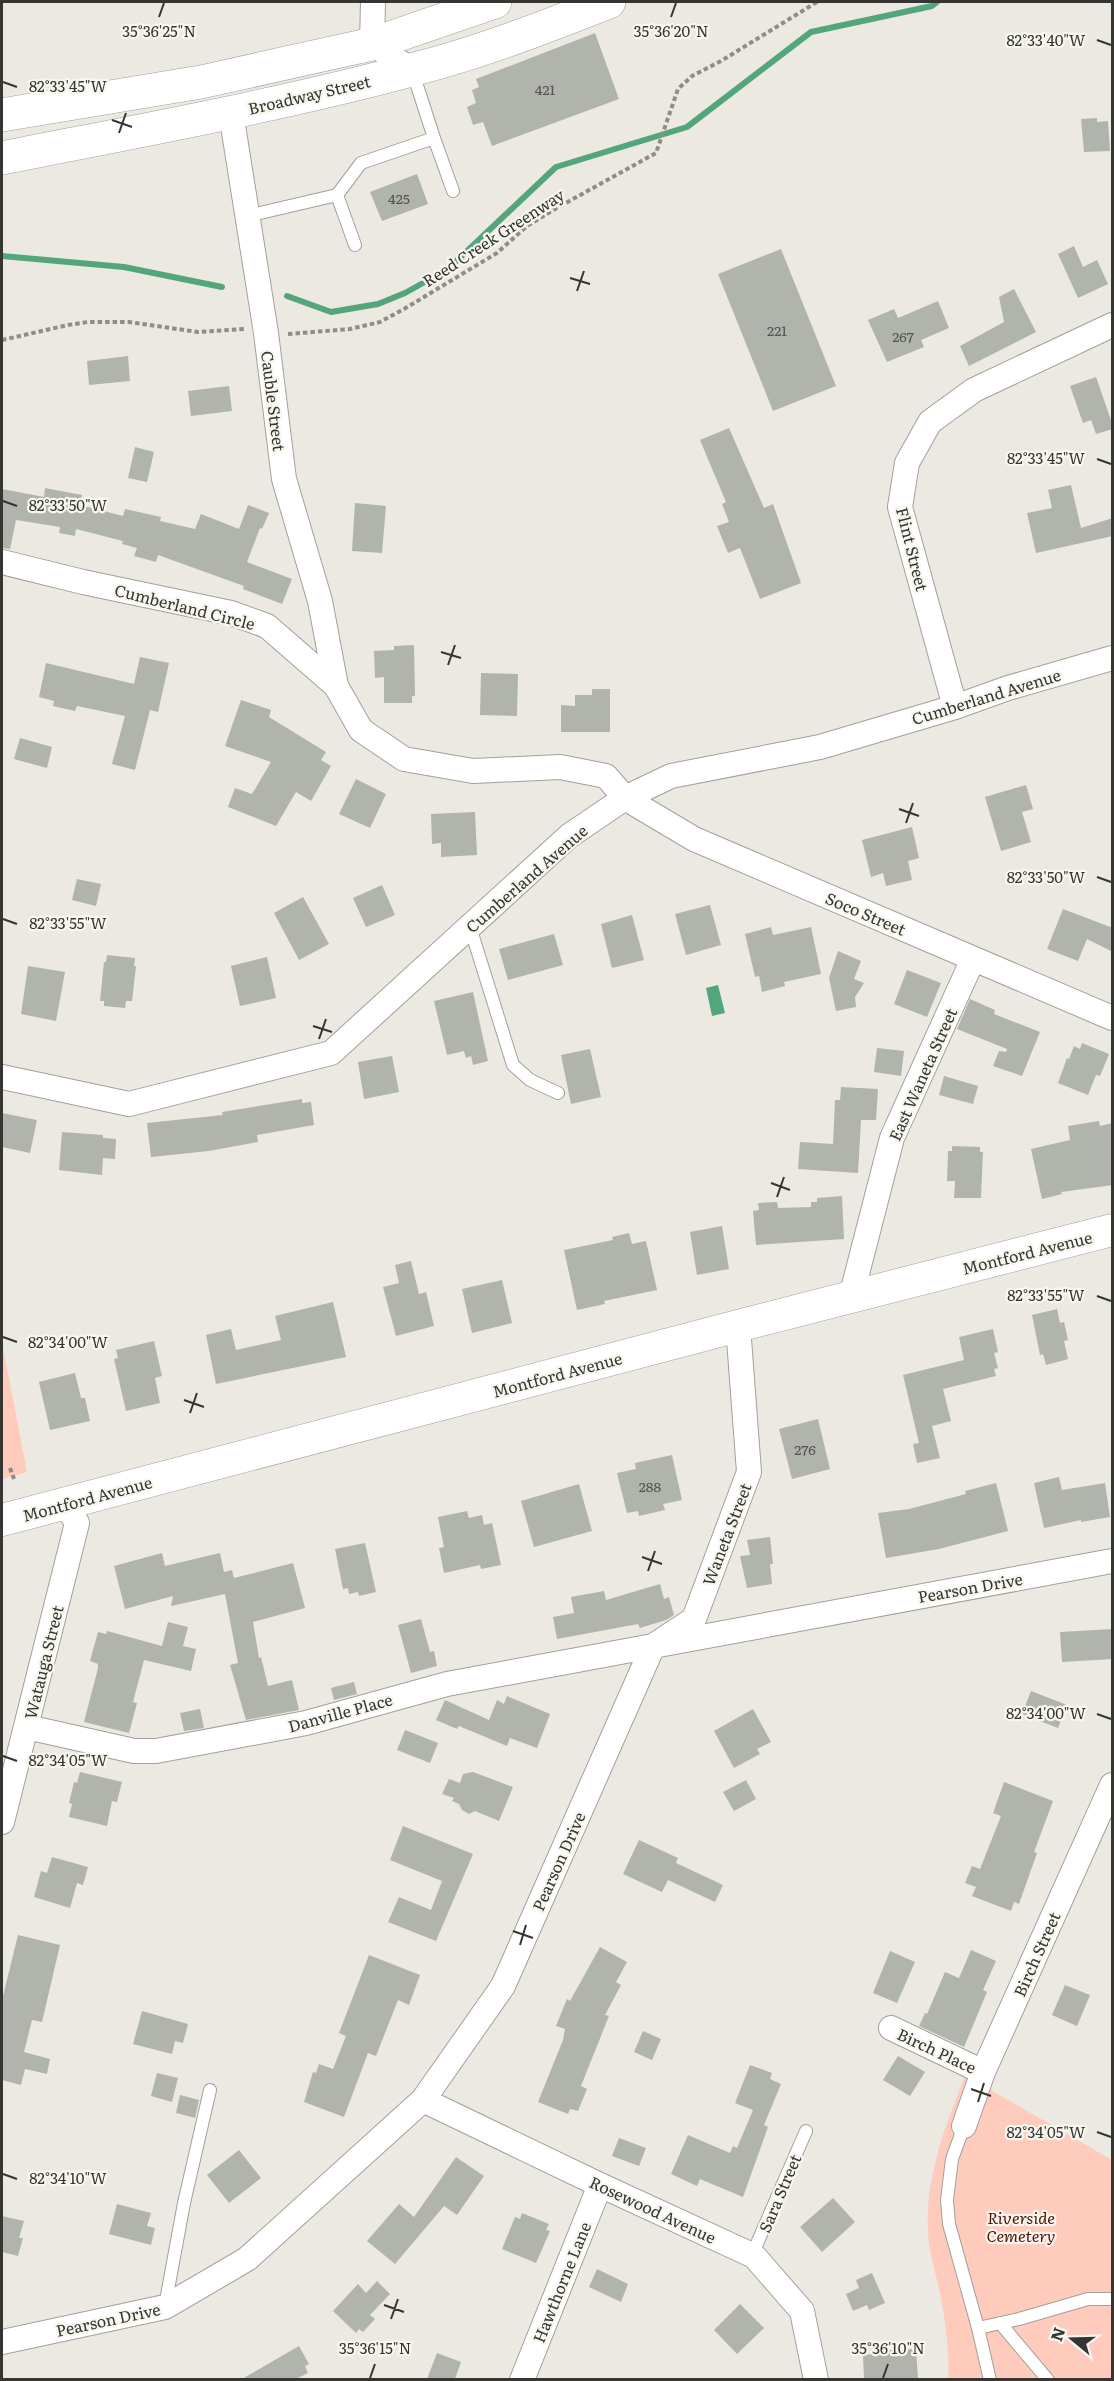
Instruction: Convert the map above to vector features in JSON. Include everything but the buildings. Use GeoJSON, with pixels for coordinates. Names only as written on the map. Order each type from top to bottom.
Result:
{"type":"FeatureCollection","features":[{"type":"Feature","properties":{"kind":"main road"},"geometry":{"type":"LineString","coordinates":[[2,116],[201,82],[372,44],[495,2]]}},
{"type":"Feature","properties":{"kind":"main road","name":"Broadway Street"},"geometry":{"type":"LineString","coordinates":[[2,158],[231,113],[412,70],[467,54],[609,2]]}},
{"type":"Feature","properties":{"kind":"street"},"geometry":{"type":"LineString","coordinates":[[374,2],[372,44],[412,70]]}},
{"type":"Feature","properties":{"kind":"street","name":"Cauble Street"},"geometry":{"type":"LineString","coordinates":[[231,113],[266,333],[284,479],[320,601],[336,686]]}},
{"type":"Feature","properties":{"kind":"street","name":"Flint Street"},"geometry":{"type":"LineString","coordinates":[[955,707],[900,507],[907,463],[930,422],[974,390],[1113,326]]}},
{"type":"Feature","properties":{"kind":"street","name":"Cumberland Circle"},"geometry":{"type":"LineString","coordinates":[[2,562],[231,613],[267,626],[336,686],[361,730],[404,759],[473,771],[560,767],[606,776],[625,798]]}},
{"type":"Feature","properties":{"kind":"street","name":"Cumberland Avenue"},"geometry":{"type":"LineString","coordinates":[[2,1077],[129,1104],[331,1053],[569,836],[625,798],[671,776],[820,747],[955,707],[1008,688],[1113,658]]}},
{"type":"Feature","properties":{"kind":"street","name":"Soco Street"},"geometry":{"type":"LineString","coordinates":[[625,798],[694,839],[1113,1018]]}},
{"type":"Feature","properties":{"kind":"street","name":"East Waneta Street"},"geometry":{"type":"LineString","coordinates":[[851,1297],[892,1138],[973,959]]}},
{"type":"Feature","properties":{"kind":"street","name":"Montford Avenue"},"geometry":{"type":"LineString","coordinates":[[2,1520],[738,1326],[1113,1230]]}},
{"type":"Feature","properties":{"kind":"street","name":"Waneta Street"},"geometry":{"type":"LineString","coordinates":[[653,1646],[694,1619],[749,1472],[738,1326]]}},
{"type":"Feature","properties":{"kind":"street","name":"Watauga Street"},"geometry":{"type":"LineString","coordinates":[[2,1822],[77,1523],[65,1504]]}},
{"type":"Feature","properties":{"kind":"street","name":"Pearson Drive"},"geometry":{"type":"LineString","coordinates":[[2,2343],[165,2307],[247,2259],[423,2100],[503,1986],[653,1646],[1113,1561]]}},
{"type":"Feature","properties":{"kind":"street","name":"Danville Place"},"geometry":{"type":"LineString","coordinates":[[27,1727],[134,1751],[156,1751],[306,1723],[447,1684],[653,1646]]}},
{"type":"Feature","properties":{"kind":"street","name":"Birch Street"},"geometry":{"type":"LineString","coordinates":[[964,2126],[983,2072],[1113,1785]]}},
{"type":"Feature","properties":{"kind":"street","name":"Birch Place"},"geometry":{"type":"LineString","coordinates":[[891,2028],[983,2072]]}},
{"type":"Feature","properties":{"kind":"street","name":"Rosewood Avenue"},"geometry":{"type":"LineString","coordinates":[[423,2100],[752,2255],[802,2311],[816,2379]]}},
{"type":"Feature","properties":{"kind":"street","name":"Hawthorne Lane"},"geometry":{"type":"LineString","coordinates":[[522,2379],[600,2185]]}},
{"type":"Feature","properties":{"kind":"lane"},"geometry":{"type":"LineString","coordinates":[[412,70],[453,191]]}},
{"type":"Feature","properties":{"kind":"lane"},"geometry":{"type":"LineString","coordinates":[[248,216],[337,195],[361,163],[434,138]]}},
{"type":"Feature","properties":{"kind":"lane"},"geometry":{"type":"LineString","coordinates":[[337,195],[355,245]]}},
{"type":"Feature","properties":{"kind":"lane"},"geometry":{"type":"LineString","coordinates":[[470,927],[513,1065],[530,1080],[558,1093]]}},
{"type":"Feature","properties":{"kind":"lane"},"geometry":{"type":"LineString","coordinates":[[165,2307],[184,2203],[210,2090]]}},
{"type":"Feature","properties":{"kind":"lane"},"geometry":{"type":"LineString","coordinates":[[964,2126],[952,2159],[947,2200],[949,2224],[990,2379]]}},
{"type":"Feature","properties":{"kind":"lane","name":"Sara Street"},"geometry":{"type":"LineString","coordinates":[[752,2255],[806,2131]]}},
{"type":"Feature","properties":{"kind":"lane"},"geometry":{"type":"LineString","coordinates":[[978,2328],[1088,2299],[1113,2299]]}},
{"type":"Feature","properties":{"kind":"lane"},"geometry":{"type":"LineString","coordinates":[[1000,2324],[1048,2379]]}},
{"type":"Feature","properties":{"kind":"path","name":"Reed Creek Greenway"},"geometry":{"type":"LineString","coordinates":[[2,340],[88,322],[129,322],[198,332],[240,328],[266,333],[303,334],[350,329],[380,322],[497,253],[527,226],[656,153],[678,89],[692,76],[722,61],[817,2]]}},
{"type":"Feature","properties":{"kind":"path"},"geometry":{"type":"LineString","coordinates":[[10,1468],[14,1479]]}},
{"type":"Feature","properties":{"kind":"green space"},"geometry":{"type":"Polygon","coordinates":[[[2,1342],[27,1472],[2,1479],[2,1342]]]}},
{"type":"Feature","properties":{"kind":"green space","name":"Riverside Cemetery"},"geometry":{"type":"Polygon","coordinates":[[[965,2075],[1112,2160],[1112,2379],[948,2380],[945,2322],[929,2244],[929,2200],[936,2158],[965,2075]]]}},
{"type":"Feature","properties":{"kind":"shaded area"},"geometry":{"type":"Polygon","coordinates":[[[718,985],[725,1013],[712,1016],[706,988],[718,985]]]}},
{"type":"Feature","properties":{"kind":"waterway"},"geometry":{"type":"LineString","coordinates":[[287,296],[331,312],[378,304],[405,293],[448,269],[556,167],[687,127],[811,32],[932,6],[937,2]]}},
{"type":"Feature","properties":{"kind":"waterway"},"geometry":{"type":"LineString","coordinates":[[2,256],[124,267],[222,287]]}}]}
